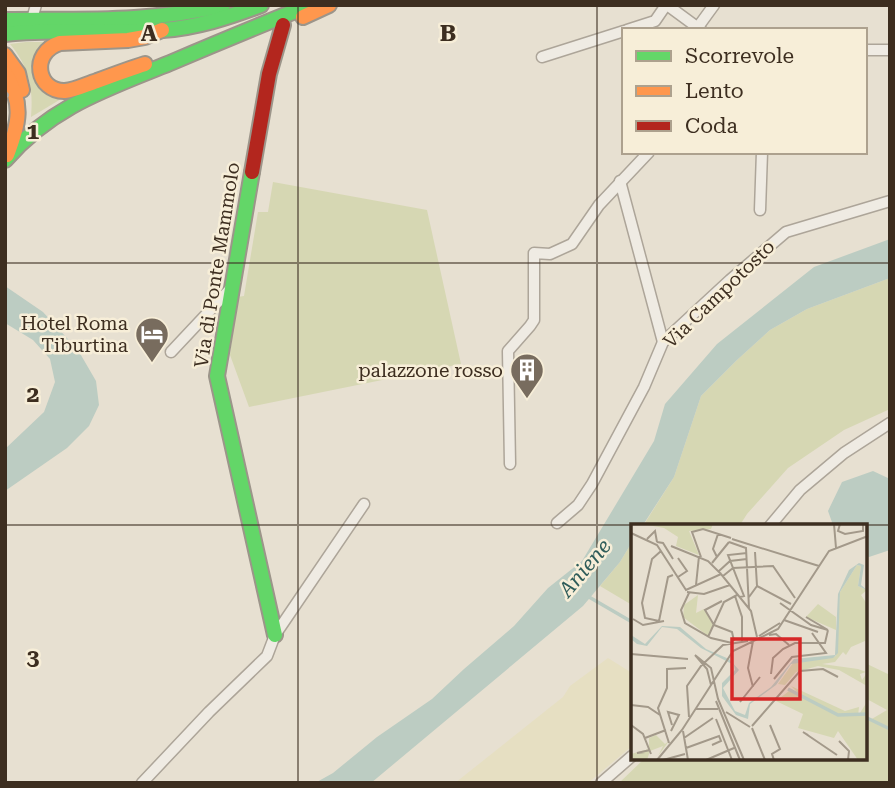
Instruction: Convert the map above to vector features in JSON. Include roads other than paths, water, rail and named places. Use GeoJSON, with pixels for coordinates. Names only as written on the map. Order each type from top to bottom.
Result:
{"type":"FeatureCollection","features":[{"type":"Feature","properties":{"kind":"main road"},"geometry":{"type":"LineString","coordinates":[[5,20],[34,12],[131,12],[169,17],[223,5]]}},
{"type":"Feature","properties":{"kind":"main road"},"geometry":{"type":"LineString","coordinates":[[5,34],[162,30],[228,18],[261,5]]}},
{"type":"Feature","properties":{"kind":"main road"},"geometry":{"type":"LineString","coordinates":[[5,160],[32,132],[74,103],[310,5]]}},
{"type":"Feature","properties":{"kind":"main road"},"geometry":{"type":"LineString","coordinates":[[251,30],[283,25],[329,5]]}},
{"type":"Feature","properties":{"kind":"main road","name":"Via di Ponte Mammolo"},"geometry":{"type":"LineString","coordinates":[[275,635],[217,376],[269,74],[283,25]]}},
{"type":"Feature","properties":{"kind":"main road"},"geometry":{"type":"LineString","coordinates":[[162,30],[123,41],[54,45],[42,56],[42,78],[52,88],[65,91],[165,57],[207,49]]}},
{"type":"Feature","properties":{"kind":"main road"},"geometry":{"type":"LineString","coordinates":[[5,55],[18,74],[23,92],[22,110],[5,160]]}},
{"type":"Feature","properties":{"kind":"main road"},"geometry":{"type":"LineString","coordinates":[[5,74],[16,97],[18,125]]}},
{"type":"Feature","properties":{"kind":"street"},"geometry":{"type":"LineString","coordinates":[[632,28],[655,21],[667,5],[699,28],[714,5]]}},
{"type":"Feature","properties":{"kind":"street"},"geometry":{"type":"LineString","coordinates":[[542,57],[622,31]]}},
{"type":"Feature","properties":{"kind":"street"},"geometry":{"type":"LineString","coordinates":[[867,50],[890,50]]}},
{"type":"Feature","properties":{"kind":"street"},"geometry":{"type":"LineString","coordinates":[[510,464],[509,351],[534,320],[534,253],[550,254],[572,244],[599,205],[647,154]]}},
{"type":"Feature","properties":{"kind":"street"},"geometry":{"type":"LineString","coordinates":[[761,210],[762,154]]}},
{"type":"Feature","properties":{"kind":"street"},"geometry":{"type":"LineString","coordinates":[[620,181],[663,342]]}},
{"type":"Feature","properties":{"kind":"street","name":"Via Campotosto"},"geometry":{"type":"LineString","coordinates":[[557,523],[578,505],[592,485],[644,387],[663,342],[730,279],[786,232],[890,201]]}},
{"type":"Feature","properties":{"kind":"street"},"geometry":{"type":"LineString","coordinates":[[171,352],[232,286]]}},
{"type":"Feature","properties":{"kind":"street"},"geometry":{"type":"LineString","coordinates":[[772,524],[809,482],[844,453],[890,423]]}},
{"type":"Feature","properties":{"kind":"street"},"geometry":{"type":"LineString","coordinates":[[142,783],[267,656],[275,635],[364,504]]}},
{"type":"Feature","properties":{"kind":"street"},"geometry":{"type":"LineString","coordinates":[[601,783],[631,757]]}},
{"type":"Feature","properties":{"kind":"water","name":"Aniene"},"geometry":{"type":"Polygon","coordinates":[[[890,239],[890,278],[807,309],[770,330],[701,396],[674,477],[644,524],[631,524],[631,544],[620,562],[583,606],[371,783],[315,783],[333,773],[377,737],[432,699],[514,626],[548,588],[582,561],[654,441],[665,404],[717,344],[814,267],[890,239]]]}},
{"type":"Feature","properties":{"kind":"water"},"geometry":{"type":"Polygon","coordinates":[[[5,286],[43,312],[78,350],[96,381],[99,405],[89,426],[67,448],[5,491],[5,449],[44,412],[55,382],[50,359],[33,340],[5,323],[5,286]]]}},
{"type":"Feature","properties":{"kind":"water"},"geometry":{"type":"Polygon","coordinates":[[[873,471],[890,479],[890,550],[869,557],[867,524],[833,524],[828,511],[842,482],[873,471]]]}},
{"type":"Feature","properties":{"kind":"waterway","name":"Aniene"},"geometry":{"type":"LineString","coordinates":[[589,597],[631,621]]}},
{"type":"Feature","properties":{"kind":"waterway"},"geometry":{"type":"LineString","coordinates":[[867,718],[890,729]]}},
{"type":"Feature","properties":{"kind":"place","name":"Hotel Roma Tiburtina"},"geometry":{"type":"Point","coordinates":[152,364]}},
{"type":"Feature","properties":{"kind":"place","name":"palazzone rosso"},"geometry":{"type":"Point","coordinates":[527,400]}}]}
